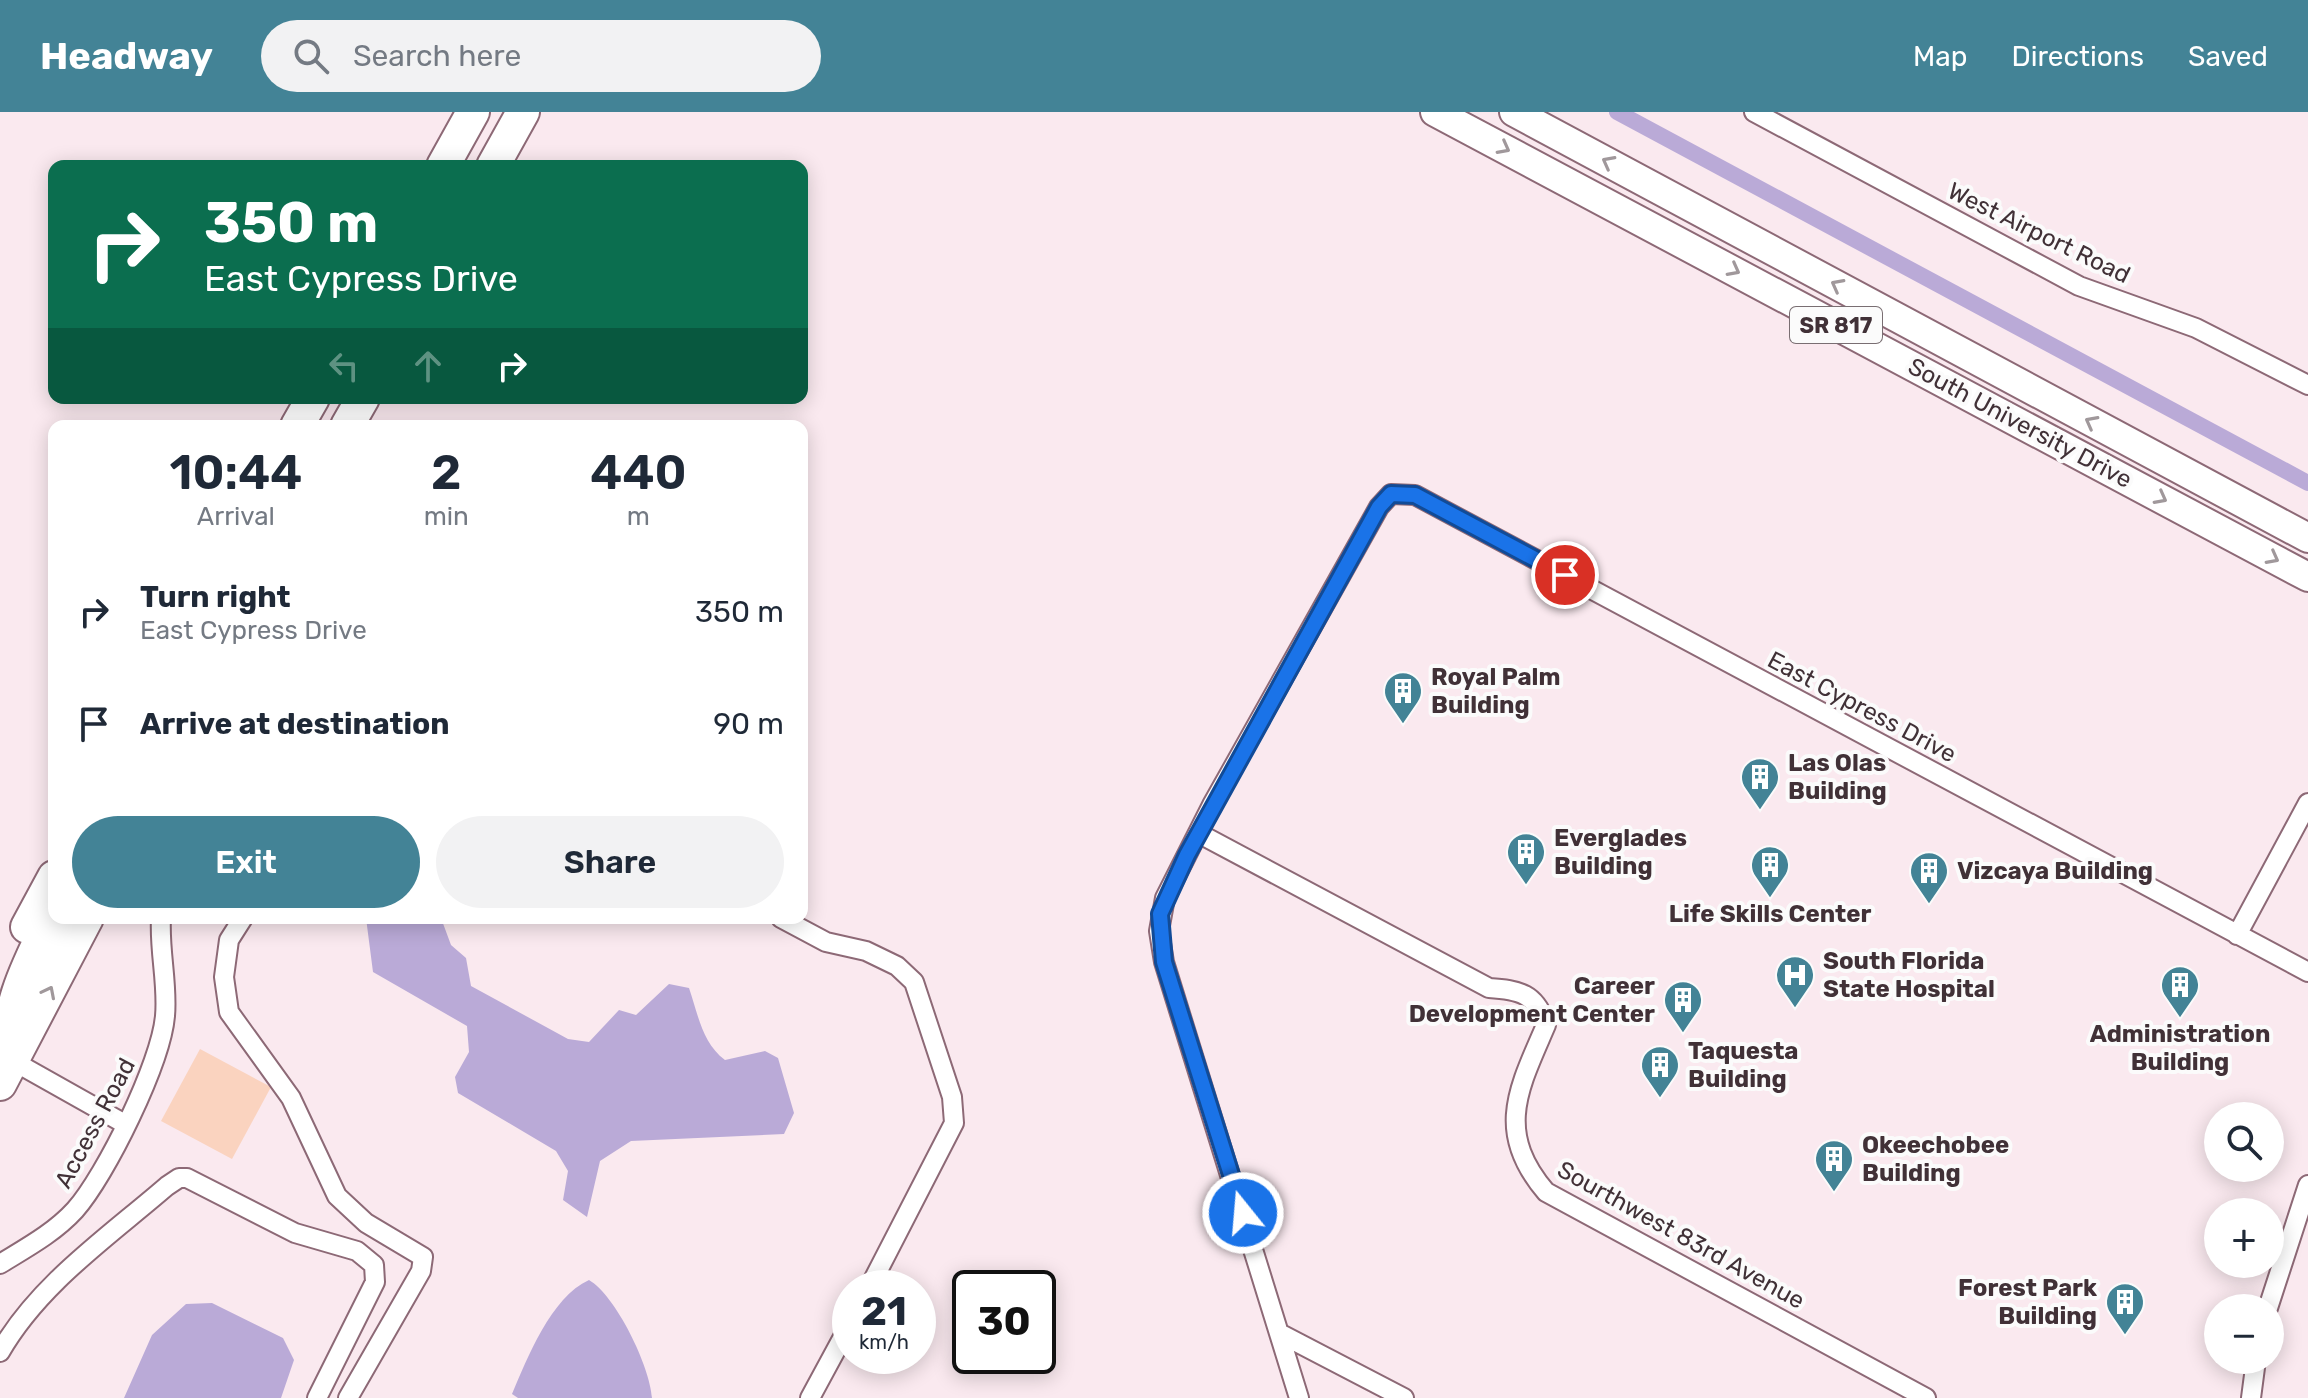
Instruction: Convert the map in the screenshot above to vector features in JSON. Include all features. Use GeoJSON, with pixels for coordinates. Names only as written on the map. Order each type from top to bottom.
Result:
{"type":"FeatureCollection","features":[{"type":"Feature","properties":{"kind":"highway"},"geometry":{"type":"LineString","coordinates":[[449,160],[497,115]]}},
{"type":"Feature","properties":{"kind":"highway"},"geometry":{"type":"LineString","coordinates":[[476,160],[485,136],[484,125],[497,115]]}},
{"type":"Feature","properties":{"kind":"highway"},"geometry":{"type":"LineString","coordinates":[[493,160],[497,115]]}},
{"type":"Feature","properties":{"kind":"highway"},"geometry":{"type":"LineString","coordinates":[[0,978],[48,888]]}},
{"type":"Feature","properties":{"kind":"highway"},"geometry":{"type":"LineString","coordinates":[[6,1072],[5,1035],[9,1004],[48,924]]}},
{"type":"Feature","properties":{"kind":"highway"},"geometry":{"type":"LineString","coordinates":[[6,1072],[84,924]]}},
{"type":"Feature","properties":{"kind":"main road","name":"South University Drive"},"geometry":{"type":"LineString","coordinates":[[1435,112],[2308,577]]}},
{"type":"Feature","properties":{"kind":"main road","name":"South University Drive"},"geometry":{"type":"LineString","coordinates":[[1514,112],[2308,538]]}},
{"type":"Feature","properties":{"kind":"street","name":"West Airport Road"},"geometry":{"type":"LineString","coordinates":[[1754,112],[2079,286],[2196,328],[2308,385]]}},
{"type":"Feature","properties":{"kind":"street","name":"East Cypress Drive"},"geometry":{"type":"LineString","coordinates":[[1198,833],[1379,507],[1391,494],[1415,495],[2308,972]]}},
{"type":"Feature","properties":{"kind":"street"},"geometry":{"type":"LineString","coordinates":[[2237,935],[2308,803]]}},
{"type":"Feature","properties":{"kind":"street"},"geometry":{"type":"LineString","coordinates":[[1198,833],[1160,914],[1164,962],[1299,1398]]}},
{"type":"Feature","properties":{"kind":"street","name":"Sourthwest 83rd Avenue"},"geometry":{"type":"LineString","coordinates":[[1198,833],[1489,988],[1511,988],[1531,997],[1542,1009],[1546,1025],[1524,1074],[1515,1109],[1524,1159],[1546,1192],[1926,1398]]}},
{"type":"Feature","properties":{"kind":"street","name":"Access Road"},"geometry":{"type":"LineString","coordinates":[[0,1264],[56,1229],[77,1208],[125,1124],[161,1047],[166,1014],[161,924]]}},
{"type":"Feature","properties":{"kind":"street"},"geometry":{"type":"LineString","coordinates":[[239,924],[229,940],[224,977],[229,1012],[291,1098],[337,1196],[366,1223],[423,1257],[421,1271],[348,1398]]}},
{"type":"Feature","properties":{"kind":"street"},"geometry":{"type":"LineString","coordinates":[[792,924],[826,942],[866,951],[897,966],[914,982],[952,1097],[954,1123],[878,1270]]}},
{"type":"Feature","properties":{"kind":"street"},"geometry":{"type":"LineString","coordinates":[[6,1072],[125,1124]]}},
{"type":"Feature","properties":{"kind":"street"},"geometry":{"type":"LineString","coordinates":[[0,1352],[18,1321],[39,1297],[179,1178],[195,1181],[316,1242],[357,1251],[374,1265],[375,1282],[317,1398]]}},
{"type":"Feature","properties":{"kind":"street"},"geometry":{"type":"LineString","coordinates":[[2273,1294],[2308,1185]]}},
{"type":"Feature","properties":{"kind":"street"},"geometry":{"type":"LineString","coordinates":[[1281,1334],[1404,1398]]}},
{"type":"Feature","properties":{"kind":"street"},"geometry":{"type":"LineString","coordinates":[[810,1398],[832,1357]]}},
{"type":"Feature","properties":{"kind":"street"},"geometry":{"type":"LineString","coordinates":[[2251,1398],[2254,1374]]}},
{"type":"Feature","properties":{"kind":"shaded area"},"geometry":{"type":"Polygon","coordinates":[[[367,924],[443,924],[451,945],[466,958],[471,986],[568,1039],[589,1042],[619,1010],[636,1015],[669,984],[689,988],[706,1037],[725,1060],[765,1051],[778,1058],[794,1113],[784,1134],[631,1141],[600,1161],[587,1217],[563,1200],[568,1171],[556,1151],[458,1093],[455,1077],[469,1052],[467,1026],[373,972],[367,924]]]}},
{"type":"Feature","properties":{"kind":"shaded area"},"geometry":{"type":"Polygon","coordinates":[[[200,1049],[271,1087],[232,1159],[161,1121],[200,1049]]]}},
{"type":"Feature","properties":{"kind":"shaded area"},"geometry":{"type":"Polygon","coordinates":[[[589,1280],[610,1301],[630,1333],[645,1368],[652,1398],[518,1398],[512,1394],[542,1330],[563,1300],[589,1280]]]}},
{"type":"Feature","properties":{"kind":"shaded area"},"geometry":{"type":"Polygon","coordinates":[[[212,1303],[283,1338],[294,1360],[281,1398],[124,1398],[152,1335],[186,1304],[212,1303]]]}},
{"type":"Feature","properties":{"kind":"waterway"},"geometry":{"type":"LineString","coordinates":[[1617,112],[2308,483]]}},
{"type":"Feature","properties":{"kind":"place","name":"Royal Palm Building"},"geometry":{"type":"Point","coordinates":[1403,725]}},
{"type":"Feature","properties":{"kind":"place","name":"Las Olas Building"},"geometry":{"type":"Point","coordinates":[1760,811]}},
{"type":"Feature","properties":{"kind":"place","name":"Everglades Building"},"geometry":{"type":"Point","coordinates":[1526,886]}},
{"type":"Feature","properties":{"kind":"place","name":"Life Skills Center"},"geometry":{"type":"Point","coordinates":[1770,899]}},
{"type":"Feature","properties":{"kind":"place","name":"Vizcaya Building"},"geometry":{"type":"Point","coordinates":[1929,905]}},
{"type":"Feature","properties":{"kind":"place","name":"South Florida State Hospital"},"geometry":{"type":"Point","coordinates":[1795,1009]}},
{"type":"Feature","properties":{"kind":"place","name":"Administration Building"},"geometry":{"type":"Point","coordinates":[2180,1019]}},
{"type":"Feature","properties":{"kind":"place","name":"Career Development Center"},"geometry":{"type":"Point","coordinates":[1683,1034]}},
{"type":"Feature","properties":{"kind":"place","name":"Taquesta Building"},"geometry":{"type":"Point","coordinates":[1660,1099]}},
{"type":"Feature","properties":{"kind":"place","name":"Okeechobee Building"},"geometry":{"type":"Point","coordinates":[1834,1193]}},
{"type":"Feature","properties":{"kind":"place","name":"Forest Park Building"},"geometry":{"type":"Point","coordinates":[2125,1336]}},
{"type":"Feature","properties":{"kind":"route"},"geometry":{"type":"LineString","coordinates":[[1243,1213],[1164,962],[1159,931],[1165,898],[1212,805],[1379,507],[1391,494],[1415,495],[1565,575]]}}]}
